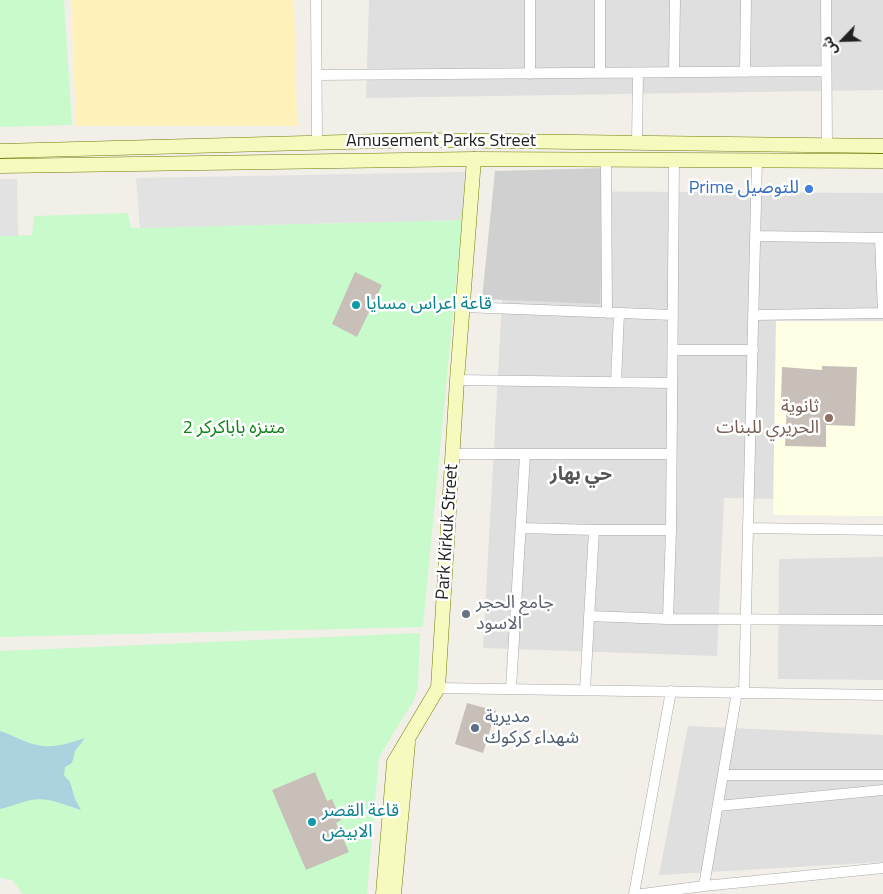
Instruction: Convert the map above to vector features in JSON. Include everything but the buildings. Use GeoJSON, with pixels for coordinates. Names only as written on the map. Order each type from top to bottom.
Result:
{"type":"FeatureCollection","features":[{"type":"Feature","properties":{"kind":"main road","name":"Amusement Parks Street"},"geometry":{"type":"LineString","coordinates":[[0,151],[421,140],[883,146]]}},
{"type":"Feature","properties":{"kind":"main road"},"geometry":{"type":"LineString","coordinates":[[547,141],[547,159]]}},
{"type":"Feature","properties":{"kind":"main road"},"geometry":{"type":"LineString","coordinates":[[238,145],[240,163]]}},
{"type":"Feature","properties":{"kind":"main road","name":"Amusement Parks Street"},"geometry":{"type":"LineString","coordinates":[[0,166],[474,159],[883,161]]}},
{"type":"Feature","properties":{"kind":"main road","name":"Park Kirkuk Street"},"geometry":{"type":"LineString","coordinates":[[383,894],[394,762],[438,688],[457,380],[474,159]]}},
{"type":"Feature","properties":{"kind":"main road"},"geometry":{"type":"LineString","coordinates":[[394,894],[408,737]]}},
{"type":"Feature","properties":{"kind":"street"},"geometry":{"type":"LineString","coordinates":[[316,0],[317,142]]}},
{"type":"Feature","properties":{"kind":"street"},"geometry":{"type":"LineString","coordinates":[[530,0],[530,74]]}},
{"type":"Feature","properties":{"kind":"street"},"geometry":{"type":"LineString","coordinates":[[600,0],[600,73]]}},
{"type":"Feature","properties":{"kind":"street"},"geometry":{"type":"LineString","coordinates":[[669,0],[675,0],[674,72]]}},
{"type":"Feature","properties":{"kind":"street"},"geometry":{"type":"LineString","coordinates":[[745,72],[746,0]]}},
{"type":"Feature","properties":{"kind":"street"},"geometry":{"type":"LineString","coordinates":[[826,0],[827,144]]}},
{"type":"Feature","properties":{"kind":"street"},"geometry":{"type":"LineString","coordinates":[[317,75],[826,71]]}},
{"type":"Feature","properties":{"kind":"street"},"geometry":{"type":"LineString","coordinates":[[636,142],[638,73]]}},
{"type":"Feature","properties":{"kind":"street"},"geometry":{"type":"LineString","coordinates":[[606,160],[606,313]]}},
{"type":"Feature","properties":{"kind":"street"},"geometry":{"type":"LineString","coordinates":[[668,619],[671,530],[674,160]]}},
{"type":"Feature","properties":{"kind":"street"},"geometry":{"type":"LineString","coordinates":[[704,886],[740,692],[746,619],[757,161]]}},
{"type":"Feature","properties":{"kind":"street"},"geometry":{"type":"LineString","coordinates":[[754,315],[883,313],[882,238],[756,236]]}},
{"type":"Feature","properties":{"kind":"street"},"geometry":{"type":"LineString","coordinates":[[463,307],[673,315]]}},
{"type":"Feature","properties":{"kind":"street"},"geometry":{"type":"LineString","coordinates":[[616,382],[619,313]]}},
{"type":"Feature","properties":{"kind":"street"},"geometry":{"type":"LineString","coordinates":[[673,350],[753,350]]}},
{"type":"Feature","properties":{"kind":"street"},"geometry":{"type":"LineString","coordinates":[[457,380],[672,383]]}},
{"type":"Feature","properties":{"kind":"street"},"geometry":{"type":"LineString","coordinates":[[453,454],[671,454]]}},
{"type":"Feature","properties":{"kind":"street"},"geometry":{"type":"LineString","coordinates":[[511,688],[525,455]]}},
{"type":"Feature","properties":{"kind":"street"},"geometry":{"type":"LineString","coordinates":[[521,528],[671,530]]}},
{"type":"Feature","properties":{"kind":"street"},"geometry":{"type":"LineString","coordinates":[[748,528],[883,530]]}},
{"type":"Feature","properties":{"kind":"street"},"geometry":{"type":"LineString","coordinates":[[585,690],[594,530]]}},
{"type":"Feature","properties":{"kind":"street"},"geometry":{"type":"LineString","coordinates":[[589,616],[668,619],[883,620]]}},
{"type":"Feature","properties":{"kind":"street"},"geometry":{"type":"LineString","coordinates":[[438,688],[883,695]]}},
{"type":"Feature","properties":{"kind":"street"},"geometry":{"type":"LineString","coordinates":[[634,894],[671,691]]}},
{"type":"Feature","properties":{"kind":"street"},"geometry":{"type":"LineString","coordinates":[[724,775],[883,775]]}},
{"type":"Feature","properties":{"kind":"street"},"geometry":{"type":"LineString","coordinates":[[718,806],[883,790]]}},
{"type":"Feature","properties":{"kind":"street"},"geometry":{"type":"LineString","coordinates":[[642,894],[883,868]]}},
{"type":"Feature","properties":{"kind":"shaded area"},"geometry":{"type":"Polygon","coordinates":[[[369,0],[883,0],[883,90],[366,98],[369,0]]]}},
{"type":"Feature","properties":{"kind":"shaded area"},"geometry":{"type":"Polygon","coordinates":[[[604,168],[600,304],[482,299],[495,171],[604,168]]]}},
{"type":"Feature","properties":{"kind":"shaded area"},"geometry":{"type":"Polygon","coordinates":[[[465,172],[462,220],[140,228],[136,178],[465,172]]]}},
{"type":"Feature","properties":{"kind":"shaded area"},"geometry":{"type":"Polygon","coordinates":[[[0,179],[17,179],[18,236],[0,236],[0,179]]]}},
{"type":"Feature","properties":{"kind":"shaded area"},"geometry":{"type":"Polygon","coordinates":[[[508,191],[883,193],[883,501],[724,498],[717,656],[483,648],[508,191]]]}},
{"type":"Feature","properties":{"kind":"shaded area","name":"ثانوية الحريري للبنات"},"geometry":{"type":"Polygon","coordinates":[[[776,321],[883,321],[883,516],[773,515],[776,321]]]}},
{"type":"Feature","properties":{"kind":"shaded area"},"geometry":{"type":"Polygon","coordinates":[[[883,557],[883,680],[778,679],[779,559],[883,557]]]}},
{"type":"Feature","properties":{"kind":"shaded area"},"geometry":{"type":"Polygon","coordinates":[[[688,726],[883,735],[883,862],[659,875],[688,726]]]}},
{"type":"Feature","properties":{"kind":"sand"},"geometry":{"type":"Polygon","coordinates":[[[71,0],[294,0],[297,126],[76,126],[71,0]]]}},
{"type":"Feature","properties":{"kind":"green space"},"geometry":{"type":"Polygon","coordinates":[[[0,0],[64,0],[72,125],[0,127],[0,0]]]}},
{"type":"Feature","properties":{"kind":"green space","name":"متنزه باباكركر 2"},"geometry":{"type":"Polygon","coordinates":[[[128,213],[131,228],[462,220],[423,627],[0,637],[0,236],[32,235],[34,216],[128,213]]]}},
{"type":"Feature","properties":{"kind":"green space"},"geometry":{"type":"Polygon","coordinates":[[[420,633],[418,686],[414,700],[379,757],[367,894],[23,894],[12,880],[0,878],[0,651],[420,633]]]}},
{"type":"Feature","properties":{"kind":"water"},"geometry":{"type":"Polygon","coordinates":[[[0,731],[28,743],[43,746],[61,745],[85,738],[75,751],[72,763],[65,767],[64,775],[70,782],[75,799],[81,810],[56,802],[37,799],[0,809],[0,731]]]}},
{"type":"Feature","properties":{"kind":"place","name":"Prime للتوصيل"},"geometry":{"type":"Point","coordinates":[809,189]}},
{"type":"Feature","properties":{"kind":"place","name":"قاعة اعراس مسايا"},"geometry":{"type":"Point","coordinates":[356,305]}},
{"type":"Feature","properties":{"kind":"place","name":"ثانوية الحريري للبنات"},"geometry":{"type":"Point","coordinates":[829,418]}},
{"type":"Feature","properties":{"kind":"place","name":"جامع الحجر الاسود"},"geometry":{"type":"Point","coordinates":[466,614]}},
{"type":"Feature","properties":{"kind":"place","name":"مديرية شهداء كركوك"},"geometry":{"type":"Point","coordinates":[475,728]}},
{"type":"Feature","properties":{"kind":"place","name":"قاعة القصر الابيض"},"geometry":{"type":"Point","coordinates":[312,822]}},
{"type":"Feature","properties":{"kind":"district","name":"حي بهار"},"geometry":{"type":"Point","coordinates":[581,475]}}]}
